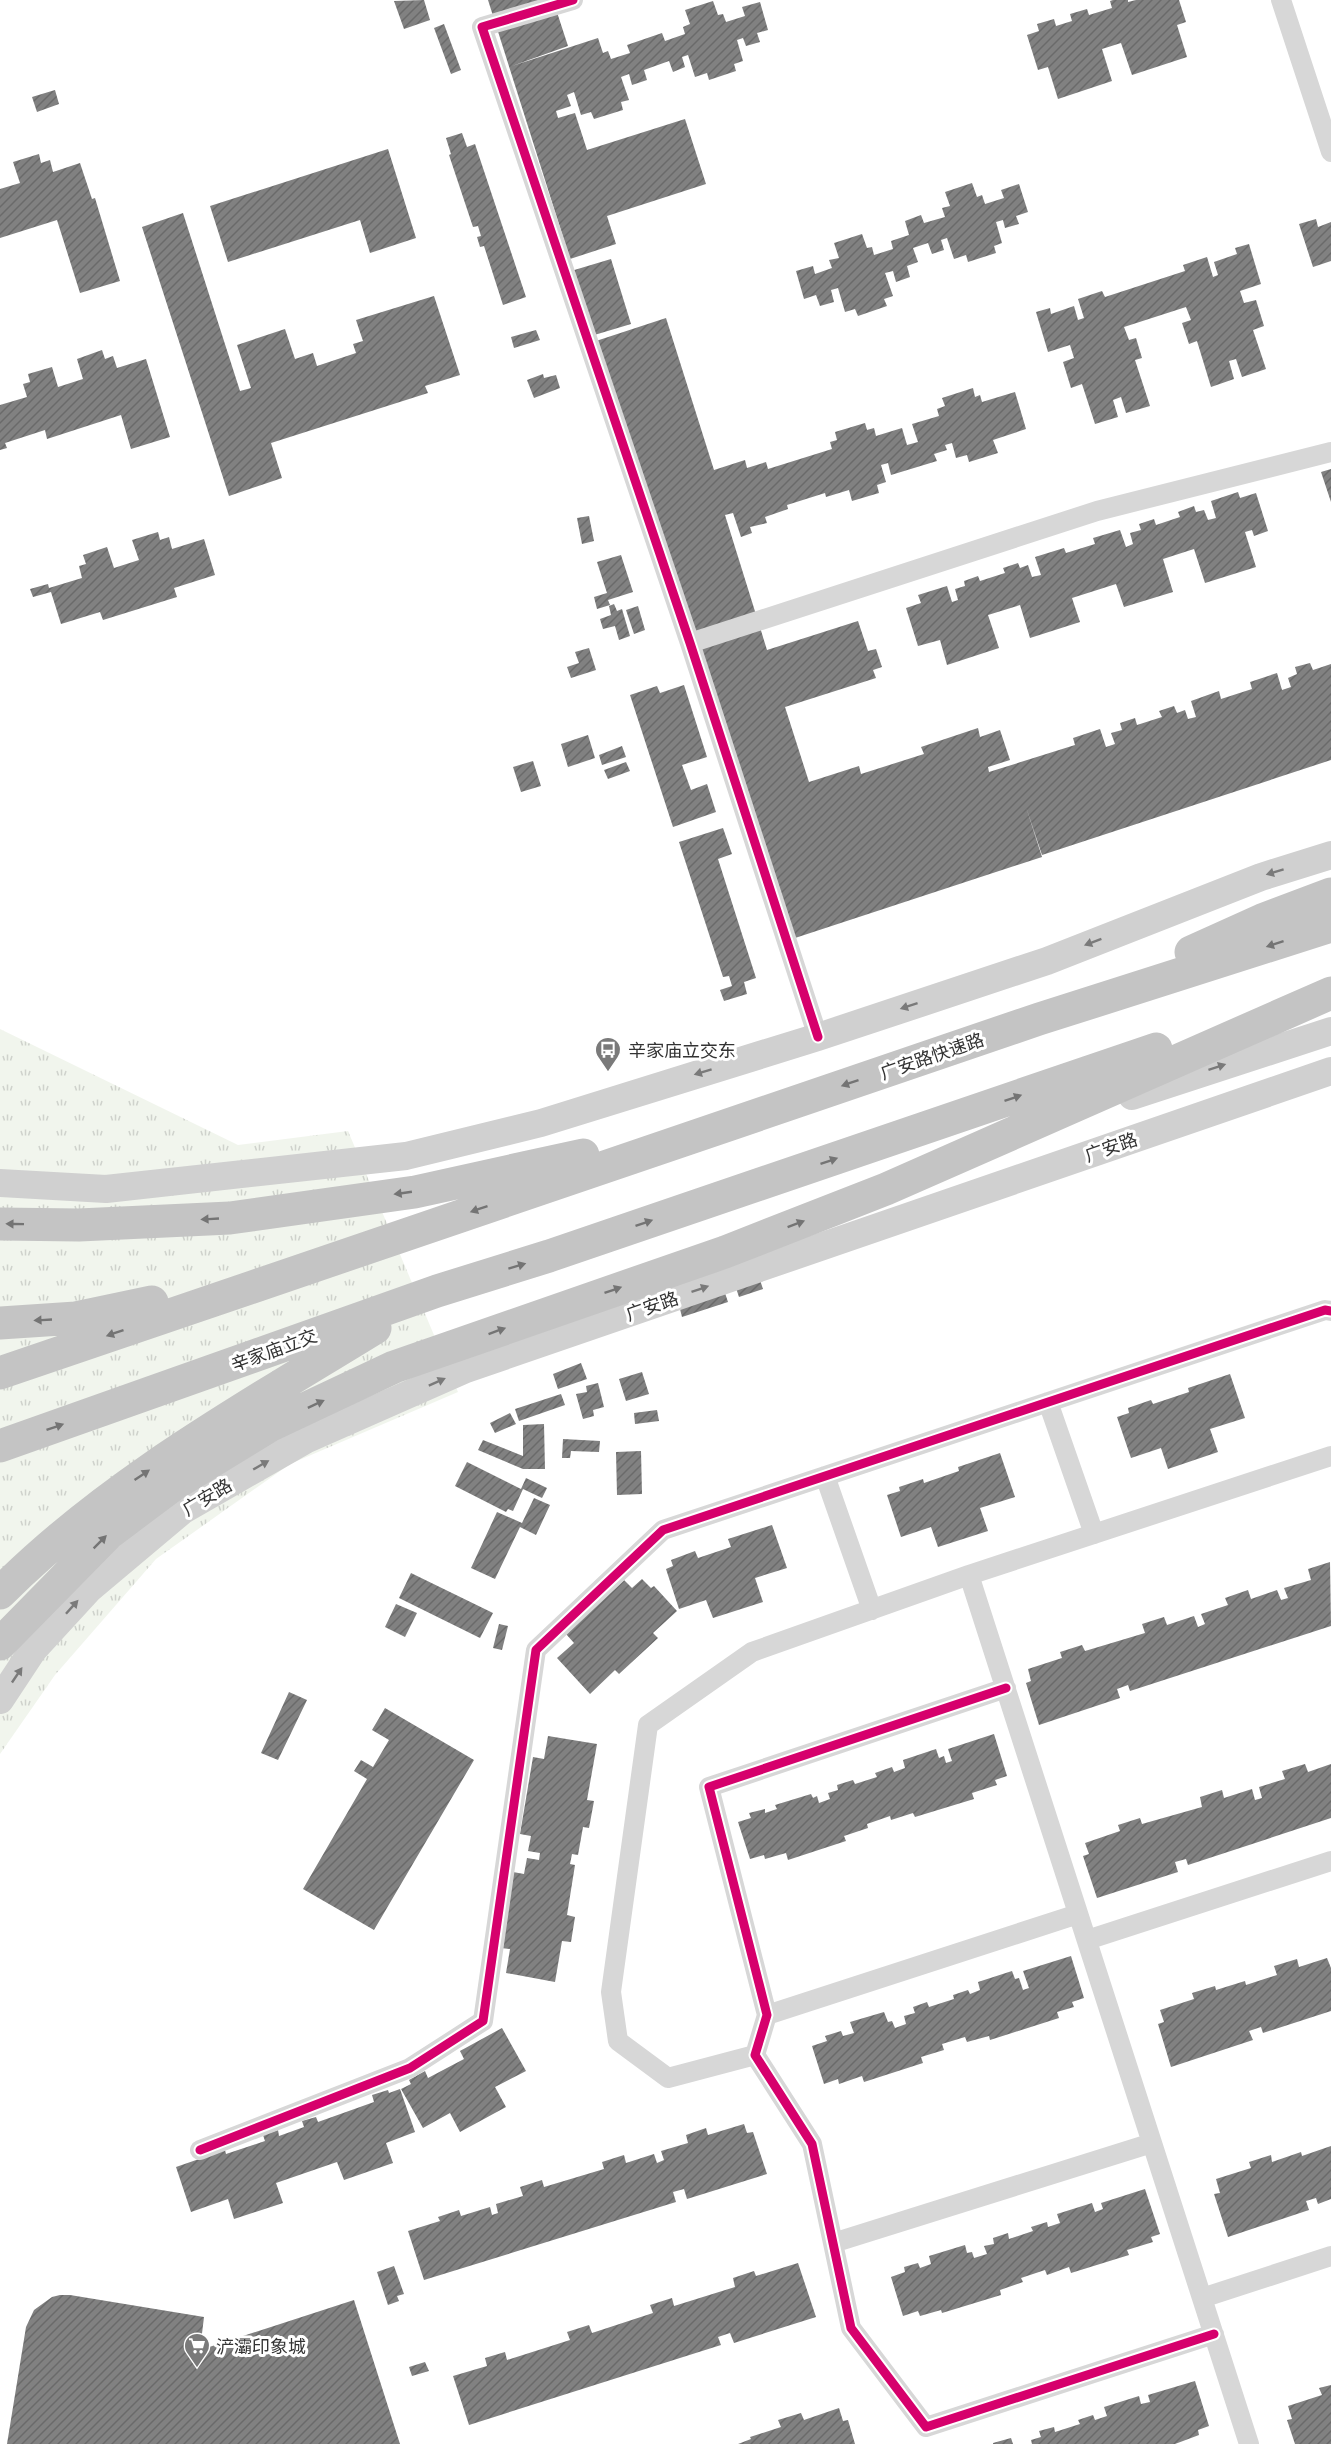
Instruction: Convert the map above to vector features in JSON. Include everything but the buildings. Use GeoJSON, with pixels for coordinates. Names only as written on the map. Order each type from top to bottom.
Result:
{"type":"FeatureCollection","features":[{"type":"Feature","properties":{"kind":"highway"},"geometry":{"type":"LineString","coordinates":[[1039,1019],[1262,920],[1331,894]]}},
{"type":"Feature","properties":{"kind":"highway","name":"广安路快速路"},"geometry":{"type":"LineString","coordinates":[[528,1179],[745,1119],[1039,1019],[1331,926]]}},
{"type":"Feature","properties":{"kind":"highway"},"geometry":{"type":"LineString","coordinates":[[0,1644],[109,1533],[173,1485],[271,1425],[394,1367],[725,1252],[886,1189],[1331,991]]}},
{"type":"Feature","properties":{"kind":"highway","name":"辛家庙立交"},"geometry":{"type":"LineString","coordinates":[[0,1446],[437,1291],[549,1256],[1331,991]]}},
{"type":"Feature","properties":{"kind":"highway"},"geometry":{"type":"LineString","coordinates":[[0,1224],[79,1225],[230,1218],[528,1179]]}},
{"type":"Feature","properties":{"kind":"highway"},"geometry":{"type":"LineString","coordinates":[[0,1373],[306,1268],[528,1179]]}},
{"type":"Feature","properties":{"kind":"highway"},"geometry":{"type":"LineString","coordinates":[[0,1323],[76,1318],[306,1268]]}},
{"type":"Feature","properties":{"kind":"highway"},"geometry":{"type":"LineString","coordinates":[[0,1593],[31,1561],[138,1476],[437,1291]]}},
{"type":"Feature","properties":{"kind":"main road"},"geometry":{"type":"LineString","coordinates":[[0,1184],[106,1190],[406,1156],[540,1123],[818,1037],[1047,961],[1261,877],[1331,855]]}},
{"type":"Feature","properties":{"kind":"main road"},"geometry":{"type":"LineString","coordinates":[[886,1189],[1005,1146],[1158,1086],[1331,1031]]}},
{"type":"Feature","properties":{"kind":"main road","name":"广安路"},"geometry":{"type":"LineString","coordinates":[[0,1700],[33,1650],[88,1589],[183,1510],[305,1440],[466,1369],[1331,1071]]}},
{"type":"Feature","properties":{"kind":"main road"},"geometry":{"type":"LineString","coordinates":[[0,1623],[33,1650]]}},
{"type":"Feature","properties":{"kind":"street"},"geometry":{"type":"LineString","coordinates":[[573,0],[482,27],[690,643],[818,1037]]}},
{"type":"Feature","properties":{"kind":"street"},"geometry":{"type":"LineString","coordinates":[[1281,0],[1331,152]]}},
{"type":"Feature","properties":{"kind":"street"},"geometry":{"type":"LineString","coordinates":[[690,643],[1097,511],[1331,452]]}},
{"type":"Feature","properties":{"kind":"street"},"geometry":{"type":"LineString","coordinates":[[200,2150],[410,2068],[483,2021],[536,1650],[663,1530],[1325,1310],[1331,1311]]}},
{"type":"Feature","properties":{"kind":"street"},"geometry":{"type":"LineString","coordinates":[[1048,1402],[1094,1534]]}},
{"type":"Feature","properties":{"kind":"street"},"geometry":{"type":"LineString","coordinates":[[755,2055],[668,2078],[618,2041],[610,1992],[648,1725],[752,1652],[969,1575],[1331,1456]]}},
{"type":"Feature","properties":{"kind":"street"},"geometry":{"type":"LineString","coordinates":[[825,1476],[872,1610]]}},
{"type":"Feature","properties":{"kind":"street"},"geometry":{"type":"LineString","coordinates":[[969,1575],[1250,2444]]}},
{"type":"Feature","properties":{"kind":"street"},"geometry":{"type":"LineString","coordinates":[[1006,1688],[709,1786],[767,2015],[755,2055],[812,2144],[851,2328],[926,2427],[1214,2334]]}},
{"type":"Feature","properties":{"kind":"street"},"geometry":{"type":"LineString","coordinates":[[1087,1940],[1331,1861]]}},
{"type":"Feature","properties":{"kind":"street"},"geometry":{"type":"LineString","coordinates":[[767,2015],[1078,1914]]}},
{"type":"Feature","properties":{"kind":"street"},"geometry":{"type":"LineString","coordinates":[[833,2242],[1152,2143]]}},
{"type":"Feature","properties":{"kind":"street"},"geometry":{"type":"LineString","coordinates":[[1202,2298],[1331,2256]]}},
{"type":"Feature","properties":{"kind":"green space"},"geometry":{"type":"Polygon","coordinates":[[[0,1029],[238,1145],[348,1131],[458,1392],[290,1464],[156,1559],[55,1675],[0,1754],[0,1029]]]}},
{"type":"Feature","properties":{"kind":"cycle path"},"geometry":{"type":"LineString","coordinates":[[573,0],[482,27],[690,643],[818,1037]]}},
{"type":"Feature","properties":{"kind":"cycle path"},"geometry":{"type":"LineString","coordinates":[[200,2150],[410,2068],[483,2021],[536,1650],[663,1530],[1325,1310],[1331,1311]]}},
{"type":"Feature","properties":{"kind":"cycle path"},"geometry":{"type":"LineString","coordinates":[[1006,1688],[709,1787],[767,2015],[755,2055],[812,2144],[851,2328],[926,2427],[1214,2334]]}},
{"type":"Feature","properties":{"kind":"place","name":"辛家庙立交东"},"geometry":{"type":"Point","coordinates":[608,1073]}},
{"type":"Feature","properties":{"kind":"place","name":"浐灞印象城"},"geometry":{"type":"Point","coordinates":[197,2369]}}]}
